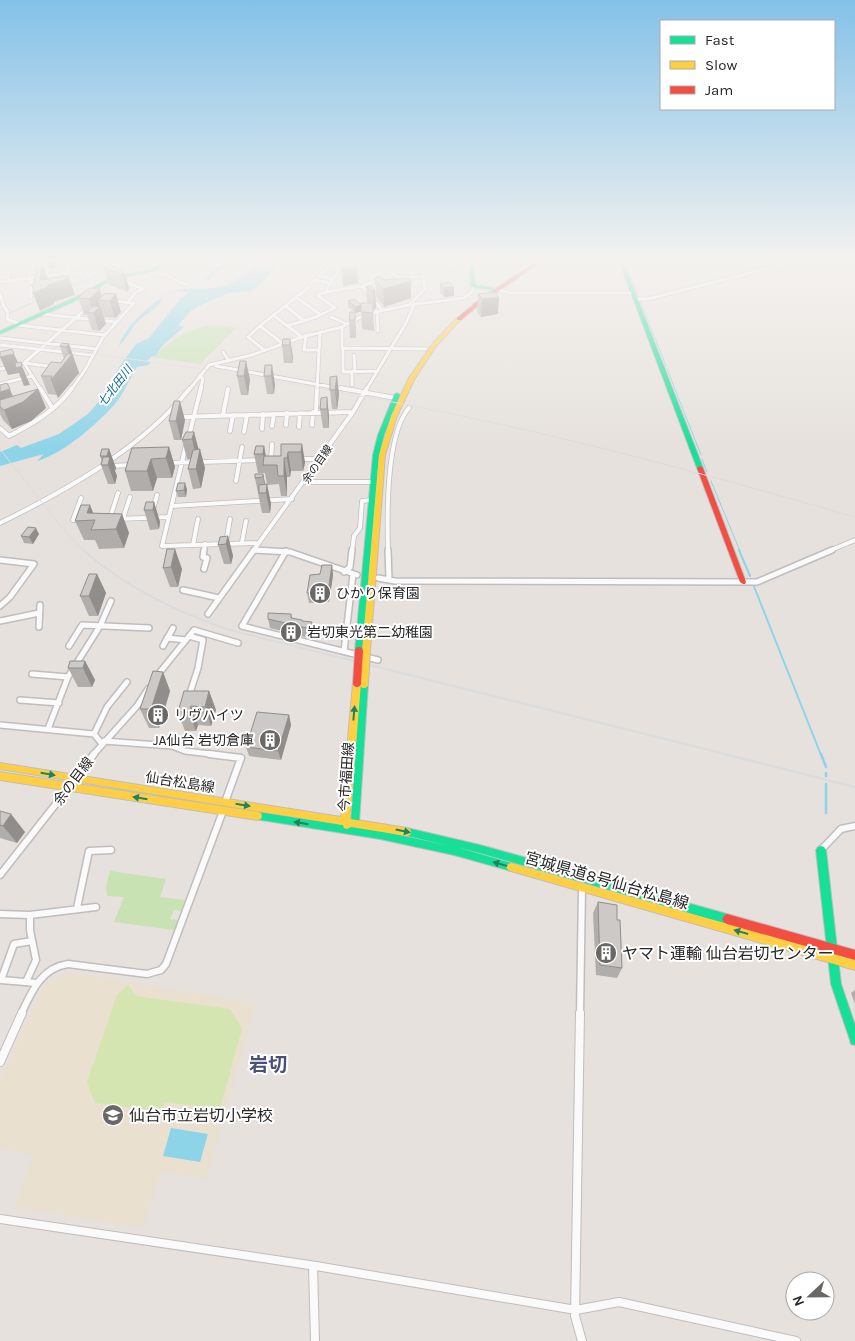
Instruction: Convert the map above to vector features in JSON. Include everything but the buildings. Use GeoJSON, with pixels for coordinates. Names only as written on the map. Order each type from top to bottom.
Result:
{"type":"FeatureCollection","features":[{"type":"Feature","properties":{"kind":"main road"},"geometry":{"type":"LineString","coordinates":[[0,333],[21,324]]}},
{"type":"Feature","properties":{"kind":"main road","name":"今市福田線"},"geometry":{"type":"LineString","coordinates":[[363,651],[373,482],[376,455],[381,435],[395,398],[405,379],[426,349],[451,324]]}},
{"type":"Feature","properties":{"kind":"main road","name":"今市福田線"},"geometry":{"type":"LineString","coordinates":[[360,684],[355,823],[349,830],[345,821],[382,455],[395,410],[408,384],[432,348],[455,324]]}},
{"type":"Feature","properties":{"kind":"main road"},"geometry":{"type":"LineString","coordinates":[[645,324],[743,582]]}},
{"type":"Feature","properties":{"kind":"main road","name":"仙台松島線"},"geometry":{"type":"LineString","coordinates":[[0,766],[355,823]]}},
{"type":"Feature","properties":{"kind":"main road","name":"仙台松島線"},"geometry":{"type":"LineString","coordinates":[[0,776],[349,830]]}},
{"type":"Feature","properties":{"kind":"main road","name":"宮城県道8号仙台松島線"},"geometry":{"type":"LineString","coordinates":[[355,823],[402,831],[480,849],[855,956]]}},
{"type":"Feature","properties":{"kind":"main road","name":"宮城県道8号仙台松島線"},"geometry":{"type":"LineString","coordinates":[[349,830],[454,851],[855,965]]}},
{"type":"Feature","properties":{"kind":"main road"},"geometry":{"type":"LineString","coordinates":[[821,850],[836,984],[855,1040]]}},
{"type":"Feature","properties":{"kind":"street"},"geometry":{"type":"LineString","coordinates":[[0,370],[24,363],[69,324]]}},
{"type":"Feature","properties":{"kind":"street"},"geometry":{"type":"LineString","coordinates":[[0,428],[9,436],[34,424],[53,409],[66,397],[85,370],[104,335],[115,324]]}},
{"type":"Feature","properties":{"kind":"street"},"geometry":{"type":"LineString","coordinates":[[263,324],[248,337],[264,350]]}},
{"type":"Feature","properties":{"kind":"street"},"geometry":{"type":"LineString","coordinates":[[284,324],[304,336]]}},
{"type":"Feature","properties":{"kind":"street"},"geometry":{"type":"LineString","coordinates":[[287,326],[294,324]]}},
{"type":"Feature","properties":{"kind":"street"},"geometry":{"type":"LineString","coordinates":[[0,522],[51,498],[131,445],[165,417],[208,365],[347,324]]}},
{"type":"Feature","properties":{"kind":"street"},"geometry":{"type":"LineString","coordinates":[[378,324],[378,331]]}},
{"type":"Feature","properties":{"kind":"street","name":"余の目線"},"geometry":{"type":"LineString","coordinates":[[208,614],[254,550],[257,543],[305,482],[318,459],[366,392],[403,324]]}},
{"type":"Feature","properties":{"kind":"street"},"geometry":{"type":"LineString","coordinates":[[18,325],[104,335]]}},
{"type":"Feature","properties":{"kind":"street"},"geometry":{"type":"LineString","coordinates":[[260,326],[282,343]]}},
{"type":"Feature","properties":{"kind":"street"},"geometry":{"type":"LineString","coordinates":[[342,327],[343,372],[378,371]]}},
{"type":"Feature","properties":{"kind":"street"},"geometry":{"type":"LineString","coordinates":[[312,425],[318,383],[320,332]]}},
{"type":"Feature","properties":{"kind":"street"},"geometry":{"type":"LineString","coordinates":[[304,336],[304,350],[319,350]]}},
{"type":"Feature","properties":{"kind":"street"},"geometry":{"type":"LineString","coordinates":[[0,338],[96,349]]}},
{"type":"Feature","properties":{"kind":"street"},"geometry":{"type":"LineString","coordinates":[[0,345],[92,355]]}},
{"type":"Feature","properties":{"kind":"street"},"geometry":{"type":"LineString","coordinates":[[0,350],[5,346]]}},
{"type":"Feature","properties":{"kind":"street"},"geometry":{"type":"LineString","coordinates":[[343,348],[426,349]]}},
{"type":"Feature","properties":{"kind":"street"},"geometry":{"type":"LineString","coordinates":[[224,352],[229,360]]}},
{"type":"Feature","properties":{"kind":"street"},"geometry":{"type":"LineString","coordinates":[[352,385],[354,355]]}},
{"type":"Feature","properties":{"kind":"street"},"geometry":{"type":"LineString","coordinates":[[24,363],[62,368]]}},
{"type":"Feature","properties":{"kind":"street"},"geometry":{"type":"LineString","coordinates":[[24,363],[53,409]]}},
{"type":"Feature","properties":{"kind":"street"},"geometry":{"type":"LineString","coordinates":[[213,365],[395,398]]}},
{"type":"Feature","properties":{"kind":"street"},"geometry":{"type":"LineString","coordinates":[[78,369],[85,370]]}},
{"type":"Feature","properties":{"kind":"street"},"geometry":{"type":"LineString","coordinates":[[200,375],[203,379],[162,546],[257,543]]}},
{"type":"Feature","properties":{"kind":"street"},"geometry":{"type":"LineString","coordinates":[[0,384],[32,376]]}},
{"type":"Feature","properties":{"kind":"street"},"geometry":{"type":"LineString","coordinates":[[32,392],[48,384]]}},
{"type":"Feature","properties":{"kind":"street"},"geometry":{"type":"LineString","coordinates":[[223,416],[228,389]]}},
{"type":"Feature","properties":{"kind":"street"},"geometry":{"type":"LineString","coordinates":[[41,405],[49,403]]}},
{"type":"Feature","properties":{"kind":"street"},"geometry":{"type":"LineString","coordinates":[[389,580],[387,516],[391,468],[402,416],[409,408]]}},
{"type":"Feature","properties":{"kind":"street"},"geometry":{"type":"LineString","coordinates":[[165,417],[351,412]]}},
{"type":"Feature","properties":{"kind":"street"},"geometry":{"type":"LineString","coordinates":[[286,425],[287,413]]}},
{"type":"Feature","properties":{"kind":"street"},"geometry":{"type":"LineString","coordinates":[[299,427],[300,413]]}},
{"type":"Feature","properties":{"kind":"street"},"geometry":{"type":"LineString","coordinates":[[262,429],[263,414]]}},
{"type":"Feature","properties":{"kind":"street"},"geometry":{"type":"LineString","coordinates":[[272,426],[274,414]]}},
{"type":"Feature","properties":{"kind":"street"},"geometry":{"type":"LineString","coordinates":[[230,431],[233,415]]}},
{"type":"Feature","properties":{"kind":"street"},"geometry":{"type":"LineString","coordinates":[[244,432],[246,415]]}},
{"type":"Feature","properties":{"kind":"street"},"geometry":{"type":"LineString","coordinates":[[271,460],[272,444]]}},
{"type":"Feature","properties":{"kind":"street"},"geometry":{"type":"LineString","coordinates":[[236,481],[242,447]]}},
{"type":"Feature","properties":{"kind":"street"},"geometry":{"type":"LineString","coordinates":[[297,450],[296,459],[318,459]]}},
{"type":"Feature","properties":{"kind":"street"},"geometry":{"type":"LineString","coordinates":[[255,460],[256,452]]}},
{"type":"Feature","properties":{"kind":"street"},"geometry":{"type":"LineString","coordinates":[[163,464],[279,459]]}},
{"type":"Feature","properties":{"kind":"street"},"geometry":{"type":"LineString","coordinates":[[100,465],[135,465],[133,472]]}},
{"type":"Feature","properties":{"kind":"street"},"geometry":{"type":"LineString","coordinates":[[305,482],[373,482]]}},
{"type":"Feature","properties":{"kind":"street"},"geometry":{"type":"LineString","coordinates":[[110,519],[118,493]]}},
{"type":"Feature","properties":{"kind":"street"},"geometry":{"type":"LineString","coordinates":[[150,517],[157,495]]}},
{"type":"Feature","properties":{"kind":"street"},"geometry":{"type":"LineString","coordinates":[[123,518],[130,497]]}},
{"type":"Feature","properties":{"kind":"street"},"geometry":{"type":"LineString","coordinates":[[81,498],[73,520],[92,519]]}},
{"type":"Feature","properties":{"kind":"street"},"geometry":{"type":"LineString","coordinates":[[172,506],[289,500]]}},
{"type":"Feature","properties":{"kind":"street"},"geometry":{"type":"LineString","coordinates":[[344,572],[350,567],[354,536],[360,528],[362,501],[372,500]]}},
{"type":"Feature","properties":{"kind":"street"},"geometry":{"type":"LineString","coordinates":[[100,519],[169,517]]}},
{"type":"Feature","properties":{"kind":"street"},"geometry":{"type":"LineString","coordinates":[[193,544],[198,519]]}},
{"type":"Feature","properties":{"kind":"street"},"geometry":{"type":"LineString","coordinates":[[226,543],[230,519]]}},
{"type":"Feature","properties":{"kind":"street"},"geometry":{"type":"LineString","coordinates":[[242,542],[246,522]]}},
{"type":"Feature","properties":{"kind":"street"},"geometry":{"type":"LineString","coordinates":[[378,578],[389,580],[762,581],[778,572],[855,540]]}},
{"type":"Feature","properties":{"kind":"street"},"geometry":{"type":"LineString","coordinates":[[204,569],[206,558],[203,557],[205,544]]}},
{"type":"Feature","properties":{"kind":"street"},"geometry":{"type":"LineString","coordinates":[[172,553],[174,545]]}},
{"type":"Feature","properties":{"kind":"street"},"geometry":{"type":"LineString","coordinates":[[254,550],[286,551],[344,572],[355,574],[344,651]]}},
{"type":"Feature","properties":{"kind":"street"},"geometry":{"type":"LineString","coordinates":[[286,551],[242,626],[378,660]]}},
{"type":"Feature","properties":{"kind":"street"},"geometry":{"type":"LineString","coordinates":[[0,560],[34,564],[10,597],[0,606]]}},
{"type":"Feature","properties":{"kind":"street"},"geometry":{"type":"LineString","coordinates":[[182,590],[219,598]]}},
{"type":"Feature","properties":{"kind":"street"},"geometry":{"type":"LineString","coordinates":[[48,729],[68,677],[100,626],[112,600]]}},
{"type":"Feature","properties":{"kind":"street"},"geometry":{"type":"LineString","coordinates":[[39,627],[40,605]]}},
{"type":"Feature","properties":{"kind":"street"},"geometry":{"type":"LineString","coordinates":[[0,621],[39,614]]}},
{"type":"Feature","properties":{"kind":"street"},"geometry":{"type":"LineString","coordinates":[[69,646],[82,625],[149,628]]}},
{"type":"Feature","properties":{"kind":"street"},"geometry":{"type":"LineString","coordinates":[[163,646],[173,628]]}},
{"type":"Feature","properties":{"kind":"street"},"geometry":{"type":"LineString","coordinates":[[188,638],[194,630],[238,643]]}},
{"type":"Feature","properties":{"kind":"street"},"geometry":{"type":"LineString","coordinates":[[167,638],[203,640],[198,668],[189,696]]}},
{"type":"Feature","properties":{"kind":"street","name":"余の目線"},"geometry":{"type":"LineString","coordinates":[[0,876],[103,742],[137,706],[160,671],[188,638]]}},
{"type":"Feature","properties":{"kind":"street"},"geometry":{"type":"LineString","coordinates":[[32,673],[68,677]]}},
{"type":"Feature","properties":{"kind":"street"},"geometry":{"type":"LineString","coordinates":[[94,734],[107,707],[126,682]]}},
{"type":"Feature","properties":{"kind":"street"},"geometry":{"type":"LineString","coordinates":[[20,700],[59,703]]}},
{"type":"Feature","properties":{"kind":"street"},"geometry":{"type":"LineString","coordinates":[[0,725],[94,734],[103,742],[172,746],[185,751],[242,758],[225,802]]}},
{"type":"Feature","properties":{"kind":"street"},"geometry":{"type":"LineString","coordinates":[[0,1062],[37,983],[50,969],[59,964],[68,964],[147,974],[161,970],[166,964],[223,811]]}},
{"type":"Feature","properties":{"kind":"street"},"geometry":{"type":"LineString","coordinates":[[821,850],[840,829],[855,826]]}},
{"type":"Feature","properties":{"kind":"street"},"geometry":{"type":"LineString","coordinates":[[77,908],[89,851],[110,850]]}},
{"type":"Feature","properties":{"kind":"street"},"geometry":{"type":"LineString","coordinates":[[582,878],[576,1310],[582,1341]]}},
{"type":"Feature","properties":{"kind":"street"},"geometry":{"type":"LineString","coordinates":[[0,914],[30,915],[96,907]]}},
{"type":"Feature","properties":{"kind":"street"},"geometry":{"type":"LineString","coordinates":[[26,982],[36,960],[30,915]]}},
{"type":"Feature","properties":{"kind":"street"},"geometry":{"type":"LineString","coordinates":[[32,941],[14,944],[2,980],[37,983]]}},
{"type":"Feature","properties":{"kind":"street"},"geometry":{"type":"LineString","coordinates":[[0,1219],[313,1266],[576,1310],[620,1302],[796,1341]]}},
{"type":"Feature","properties":{"kind":"street"},"geometry":{"type":"LineString","coordinates":[[313,1266],[315,1341]]}},
{"type":"Feature","properties":{"kind":"shaded area","name":"仙台市立岩切小学校"},"geometry":{"type":"Polygon","coordinates":[[[67,972],[256,1003],[207,1179],[161,1172],[143,1228],[14,1207],[34,1155],[0,1149],[0,1081],[44,985],[67,972]]]}},
{"type":"Feature","properties":{"kind":"green space"},"geometry":{"type":"Polygon","coordinates":[[[218,325],[236,328],[200,364],[152,357],[175,339],[190,331],[218,325]]]}},
{"type":"Feature","properties":{"kind":"green space"},"geometry":{"type":"Polygon","coordinates":[[[110,871],[166,879],[160,897],[185,900],[181,911],[174,910],[170,919],[178,920],[174,930],[114,922],[124,897],[107,896],[106,887],[110,871]]]}},
{"type":"Feature","properties":{"kind":"green space"},"geometry":{"type":"Polygon","coordinates":[[[128,985],[136,996],[230,1009],[242,1029],[220,1109],[165,1102],[162,1112],[95,1103],[87,1082],[117,995],[128,985]]]}},
{"type":"Feature","properties":{"kind":"water"},"geometry":{"type":"Polygon","coordinates":[[[133,324],[136,324],[119,346],[122,338],[133,324]]]}},
{"type":"Feature","properties":{"kind":"water","name":"七北田川"},"geometry":{"type":"Polygon","coordinates":[[[160,324],[179,324],[178,325],[184,327],[164,344],[155,356],[152,356],[147,361],[151,362],[148,365],[137,367],[115,404],[89,429],[68,445],[58,452],[37,461],[44,454],[0,466],[0,452],[17,445],[21,448],[59,434],[88,414],[101,399],[119,367],[136,344],[149,338],[160,324]]]}},
{"type":"Feature","properties":{"kind":"water"},"geometry":{"type":"Polygon","coordinates":[[[171,1128],[208,1134],[200,1162],[163,1156],[171,1128]]]}},
{"type":"Feature","properties":{"kind":"waterway"},"geometry":{"type":"LineString","coordinates":[[649,324],[666,366]]}},
{"type":"Feature","properties":{"kind":"waterway"},"geometry":{"type":"LineString","coordinates":[[667,369],[701,455]]}},
{"type":"Feature","properties":{"kind":"waterway"},"geometry":{"type":"LineString","coordinates":[[702,459],[707,472]]}},
{"type":"Feature","properties":{"kind":"waterway"},"geometry":{"type":"LineString","coordinates":[[711,481],[740,551]]}},
{"type":"Feature","properties":{"kind":"waterway"},"geometry":{"type":"LineString","coordinates":[[739,550],[750,576]]}},
{"type":"Feature","properties":{"kind":"waterway"},"geometry":{"type":"LineString","coordinates":[[753,584],[821,755]]}},
{"type":"Feature","properties":{"kind":"waterway"},"geometry":{"type":"LineString","coordinates":[[821,754],[826,767]]}},
{"type":"Feature","properties":{"kind":"waterway"},"geometry":{"type":"LineString","coordinates":[[826,784],[826,813]]}},
{"type":"Feature","properties":{"kind":"railway"},"geometry":{"type":"LineString","coordinates":[[0,343],[246,376],[429,409],[536,432],[628,455],[855,517]]}},
{"type":"Feature","properties":{"kind":"railway"},"geometry":{"type":"LineString","coordinates":[[0,449],[59,524],[83,550]]}},
{"type":"Feature","properties":{"kind":"railway"},"geometry":{"type":"LineString","coordinates":[[83,550],[116,575],[151,596],[188,614],[226,629],[729,755]]}},
{"type":"Feature","properties":{"kind":"railway"},"geometry":{"type":"LineString","coordinates":[[724,754],[855,787]]}},
{"type":"Feature","properties":{"kind":"traffic: fast"},"geometry":{"type":"LineString","coordinates":[[0,333],[21,324]]}},
{"type":"Feature","properties":{"kind":"traffic: fast"},"geometry":{"type":"LineString","coordinates":[[645,324],[700,468]]}},
{"type":"Feature","properties":{"kind":"traffic: fast"},"geometry":{"type":"LineString","coordinates":[[359,651],[376,455],[381,435],[397,395]]}},
{"type":"Feature","properties":{"kind":"traffic: fast"},"geometry":{"type":"LineString","coordinates":[[353,826],[355,823],[364,684]]}},
{"type":"Feature","properties":{"kind":"traffic: fast"},"geometry":{"type":"LineString","coordinates":[[258,816],[380,835],[454,851],[511,867]]}},
{"type":"Feature","properties":{"kind":"traffic: fast"},"geometry":{"type":"LineString","coordinates":[[407,832],[480,849],[727,919]]}},
{"type":"Feature","properties":{"kind":"traffic: fast"},"geometry":{"type":"LineString","coordinates":[[821,850],[836,984],[855,1040]]}},
{"type":"Feature","properties":{"kind":"traffic: slow"},"geometry":{"type":"LineString","coordinates":[[366,651],[382,455],[394,416],[412,378],[435,344],[455,324]]}},
{"type":"Feature","properties":{"kind":"traffic: slow"},"geometry":{"type":"LineString","coordinates":[[364,684],[366,651]]}},
{"type":"Feature","properties":{"kind":"traffic: slow"},"geometry":{"type":"LineString","coordinates":[[347,825],[345,821],[357,683]]}},
{"type":"Feature","properties":{"kind":"traffic: slow"},"geometry":{"type":"LineString","coordinates":[[0,766],[407,832]]}},
{"type":"Feature","properties":{"kind":"traffic: slow"},"geometry":{"type":"LineString","coordinates":[[0,776],[258,816]]}},
{"type":"Feature","properties":{"kind":"traffic: slow"},"geometry":{"type":"LineString","coordinates":[[511,867],[855,965]]}},
{"type":"Feature","properties":{"kind":"traffic: jam"},"geometry":{"type":"LineString","coordinates":[[700,468],[743,582]]}},
{"type":"Feature","properties":{"kind":"traffic: jam"},"geometry":{"type":"LineString","coordinates":[[357,683],[359,651]]}},
{"type":"Feature","properties":{"kind":"traffic: jam"},"geometry":{"type":"LineString","coordinates":[[727,919],[855,955]]}},
{"type":"Feature","properties":{"kind":"place","name":"ひかり保育園"},"geometry":{"type":"Point","coordinates":[320,593]}},
{"type":"Feature","properties":{"kind":"place","name":"岩切東光第二幼稚園"},"geometry":{"type":"Point","coordinates":[291,632]}},
{"type":"Feature","properties":{"kind":"place","name":"リヴハイツ"},"geometry":{"type":"Point","coordinates":[158,715]}},
{"type":"Feature","properties":{"kind":"place","name":"JA仙台 岩切倉庫"},"geometry":{"type":"Point","coordinates":[270,740]}},
{"type":"Feature","properties":{"kind":"place","name":"ヤマト運輸 仙台岩切センター"},"geometry":{"type":"Point","coordinates":[606,953]}},
{"type":"Feature","properties":{"kind":"place","name":"仙台市立岩切小学校"},"geometry":{"type":"Point","coordinates":[113,1115]}},
{"type":"Feature","properties":{"kind":"district","name":"岩切"},"geometry":{"type":"Point","coordinates":[268,1064]}}]}
